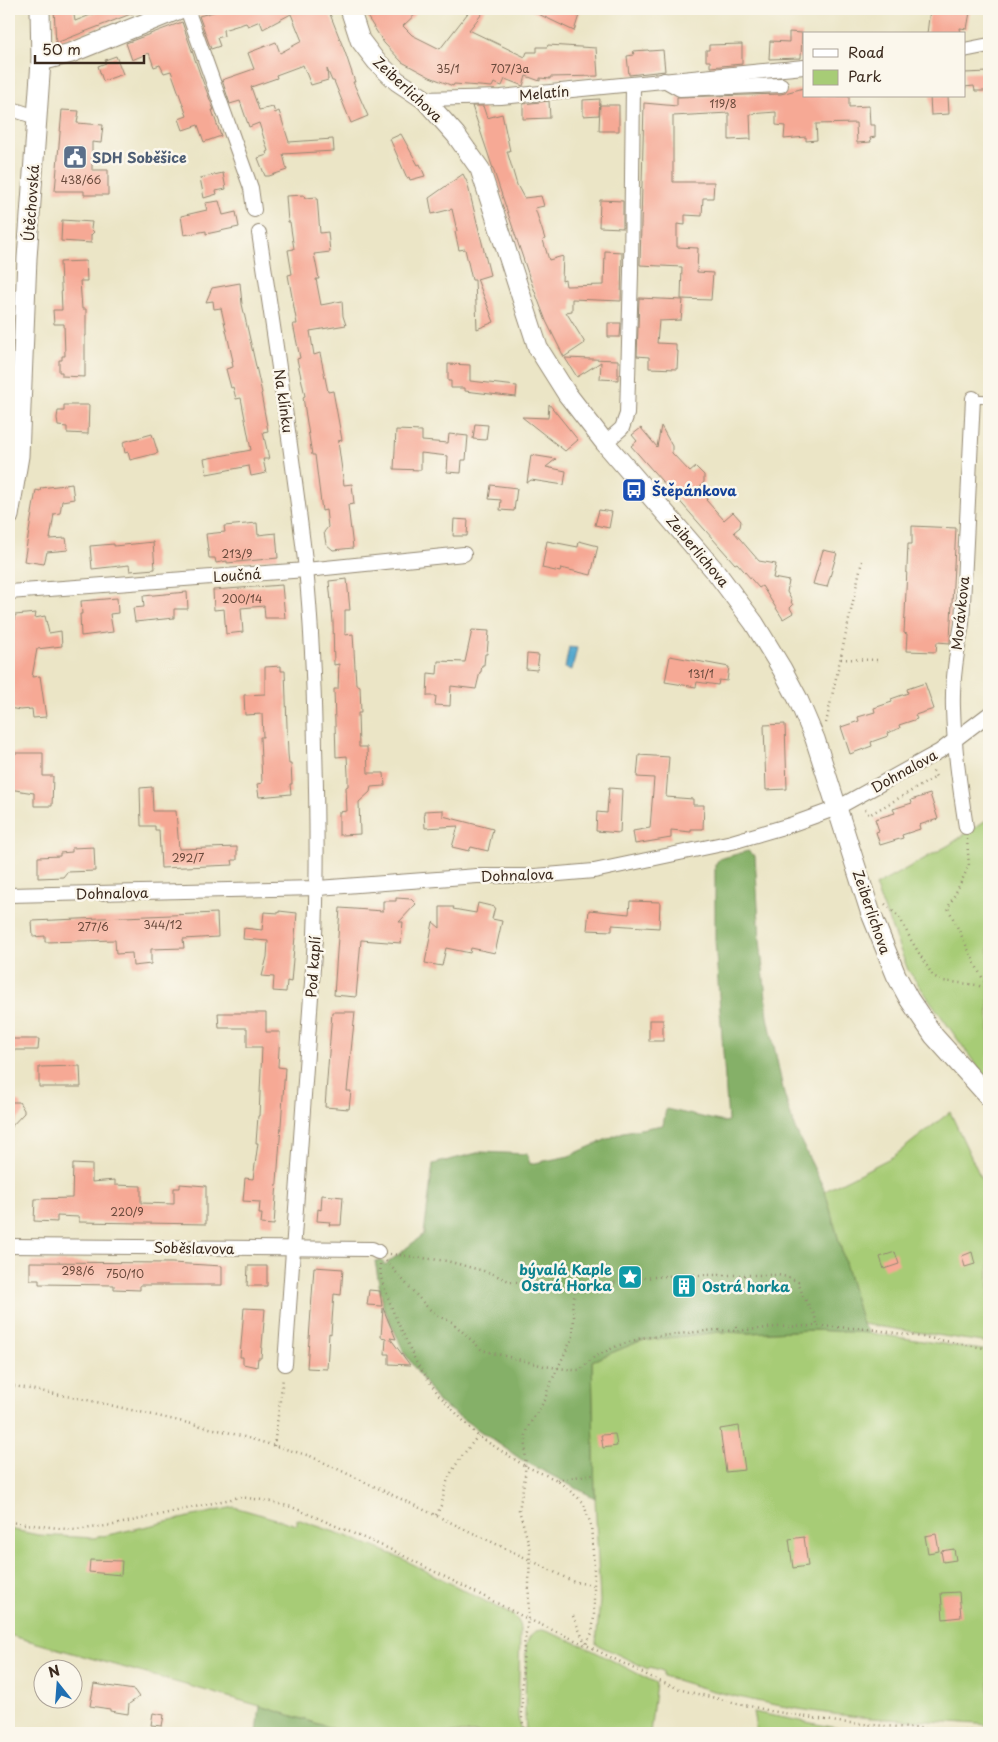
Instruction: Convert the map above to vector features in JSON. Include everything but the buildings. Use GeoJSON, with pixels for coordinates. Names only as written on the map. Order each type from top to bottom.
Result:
{"type":"FeatureCollection","features":[{"type":"Feature","properties":{"kind":"street","name":"Útěchovská"},"geometry":{"type":"LineString","coordinates":[[9,516],[19,456],[27,258],[41,61],[40,9]]}},
{"type":"Feature","properties":{"kind":"street"},"geometry":{"type":"LineString","coordinates":[[41,61],[70,53],[180,9]]}},
{"type":"Feature","properties":{"kind":"street"},"geometry":{"type":"LineString","coordinates":[[187,9],[251,188],[254,210]]}},
{"type":"Feature","properties":{"kind":"street","name":"Zeiberlichova"},"geometry":{"type":"LineString","coordinates":[[350,9],[360,40],[376,61],[397,81],[424,99],[456,135],[480,169],[538,348],[567,394],[605,443],[716,572],[754,623],[771,650],[803,711],[821,756],[870,911],[896,975],[909,999],[934,1036],[989,1097]]}},
{"type":"Feature","properties":{"kind":"street"},"geometry":{"type":"LineString","coordinates":[[966,50],[989,45]]}},
{"type":"Feature","properties":{"kind":"street","name":"Melatín"},"geometry":{"type":"LineString","coordinates":[[424,99],[501,96],[803,67]]}},
{"type":"Feature","properties":{"kind":"street","name":"Melatín"},"geometry":{"type":"LineString","coordinates":[[663,80],[680,88],[781,85]]}},
{"type":"Feature","properties":{"kind":"street"},"geometry":{"type":"LineString","coordinates":[[605,443],[622,428],[627,414],[633,84]]}},
{"type":"Feature","properties":{"kind":"street"},"geometry":{"type":"LineString","coordinates":[[9,108],[36,117]]}},
{"type":"Feature","properties":{"kind":"street","name":"Na klínku"},"geometry":{"type":"LineString","coordinates":[[259,233],[284,396],[306,570]]}},
{"type":"Feature","properties":{"kind":"street","name":"Morávkova"},"geometry":{"type":"LineString","coordinates":[[966,828],[954,740],[953,706],[956,658],[962,624],[973,398]]}},
{"type":"Feature","properties":{"kind":"street","name":"Loučná"},"geometry":{"type":"LineString","coordinates":[[9,592],[306,570],[464,554]]}},
{"type":"Feature","properties":{"kind":"street","name":"Pod kaplí"},"geometry":{"type":"LineString","coordinates":[[285,1364],[318,888],[314,708],[306,570]]}},
{"type":"Feature","properties":{"kind":"street","name":"Dohnalova"},"geometry":{"type":"LineString","coordinates":[[9,895],[318,888],[477,876],[535,876],[594,871],[732,842],[790,825],[837,808],[924,761],[989,714]]}},
{"type":"Feature","properties":{"kind":"street","name":"Soběslavova"},"geometry":{"type":"LineString","coordinates":[[9,1246],[372,1248],[378,1252]]}},
{"type":"Feature","properties":{"kind":"lane"},"geometry":{"type":"LineString","coordinates":[[973,398],[989,399]]}},
{"type":"Feature","properties":{"kind":"path"},"geometry":{"type":"LineString","coordinates":[[825,727],[862,561]]}},
{"type":"Feature","properties":{"kind":"path"},"geometry":{"type":"LineString","coordinates":[[841,659],[878,660]]}},
{"type":"Feature","properties":{"kind":"path"},"geometry":{"type":"LineString","coordinates":[[859,808],[863,806],[868,815],[936,777],[931,768]]}},
{"type":"Feature","properties":{"kind":"path"},"geometry":{"type":"LineString","coordinates":[[966,828],[969,866],[948,908],[989,989]]}},
{"type":"Feature","properties":{"kind":"path"},"geometry":{"type":"LineString","coordinates":[[882,902],[900,918],[933,976],[943,981],[977,985],[989,989]]}},
{"type":"Feature","properties":{"kind":"path"},"geometry":{"type":"LineString","coordinates":[[378,1252],[402,1257],[447,1261],[491,1273],[511,1282],[540,1282],[576,1290],[633,1279],[677,1275],[788,1277],[798,1282],[818,1326]]}},
{"type":"Feature","properties":{"kind":"path"},"geometry":{"type":"LineString","coordinates":[[378,1252],[428,1308],[438,1316],[452,1322],[482,1350],[557,1368],[580,1370],[594,1357],[617,1346],[641,1338],[715,1330],[737,1331],[777,1327],[818,1326],[869,1329],[989,1349]]}},
{"type":"Feature","properties":{"kind":"path"},"geometry":{"type":"LineString","coordinates":[[378,1252],[381,1278],[394,1314],[416,1362],[439,1395],[478,1436],[525,1466],[556,1480],[583,1502],[589,1516],[593,1547],[594,1585],[592,1633],[586,1645]]}},
{"type":"Feature","properties":{"kind":"path"},"geometry":{"type":"LineString","coordinates":[[525,1733],[522,1720],[522,1685],[524,1646],[528,1619],[530,1548],[519,1510],[525,1466],[526,1435],[529,1425],[545,1400],[557,1368],[573,1336],[574,1316],[572,1304],[576,1290]]}},
{"type":"Feature","properties":{"kind":"path"},"geometry":{"type":"LineString","coordinates":[[736,1326],[737,1331]]}},
{"type":"Feature","properties":{"kind":"path"},"geometry":{"type":"LineString","coordinates":[[274,1446],[285,1364]]}},
{"type":"Feature","properties":{"kind":"path"},"geometry":{"type":"LineString","coordinates":[[9,1385],[92,1401],[227,1432],[310,1456],[574,1582],[594,1585]]}},
{"type":"Feature","properties":{"kind":"path"},"geometry":{"type":"LineString","coordinates":[[436,1515],[443,1505],[447,1481],[478,1436]]}},
{"type":"Feature","properties":{"kind":"path"},"geometry":{"type":"LineString","coordinates":[[556,1480],[593,1474]]}},
{"type":"Feature","properties":{"kind":"path"},"geometry":{"type":"LineString","coordinates":[[9,1522],[75,1530],[114,1525],[240,1497],[262,1500],[299,1510],[394,1550],[528,1619],[586,1645],[659,1682],[685,1691],[771,1711],[838,1722],[989,1732]]}},
{"type":"Feature","properties":{"kind":"path"},"geometry":{"type":"LineString","coordinates":[[573,1616],[586,1645]]}},
{"type":"Feature","properties":{"kind":"green space"},"geometry":{"type":"Polygon","coordinates":[[[989,818],[989,1083],[908,970],[875,886],[949,845],[989,818]]]}},
{"type":"Feature","properties":{"kind":"green space"},"geometry":{"type":"Polygon","coordinates":[[[748,851],[755,856],[760,940],[768,1017],[784,1094],[795,1129],[825,1191],[862,1324],[870,1333],[813,1330],[749,1333],[719,1332],[640,1341],[592,1361],[595,1498],[522,1460],[438,1402],[405,1354],[383,1306],[375,1261],[381,1260],[385,1265],[424,1234],[433,1164],[481,1152],[527,1154],[530,1164],[569,1156],[623,1132],[663,1125],[666,1109],[724,1122],[728,1121],[715,940],[715,865],[719,859],[748,851]]]}},
{"type":"Feature","properties":{"kind":"green space"},"geometry":{"type":"Polygon","coordinates":[[[950,1112],[989,1195],[989,1343],[862,1324],[825,1191],[894,1156],[950,1112]]]}},
{"type":"Feature","properties":{"kind":"green space"},"geometry":{"type":"Polygon","coordinates":[[[813,1330],[870,1333],[989,1351],[989,1725],[871,1718],[818,1712],[766,1703],[714,1691],[663,1676],[663,1671],[650,1667],[648,1669],[596,1644],[600,1601],[595,1498],[592,1361],[640,1341],[719,1332],[749,1333],[813,1330]]]}},
{"type":"Feature","properties":{"kind":"green space"},"geometry":{"type":"Polygon","coordinates":[[[234,1507],[297,1525],[297,1519],[349,1537],[399,1557],[514,1616],[519,1622],[520,1630],[518,1716],[520,1728],[526,1730],[526,1646],[532,1634],[543,1630],[582,1645],[656,1683],[650,1733],[347,1733],[260,1706],[9,1635],[9,1529],[38,1535],[94,1538],[234,1507]]]}},
{"type":"Feature","properties":{"kind":"green space"},"geometry":{"type":"Polygon","coordinates":[[[260,1706],[347,1733],[257,1733],[260,1706]]]}},
{"type":"Feature","properties":{"kind":"green space"},"geometry":{"type":"Polygon","coordinates":[[[753,1712],[864,1733],[757,1733],[753,1712]]]}},
{"type":"Feature","properties":{"kind":"water"},"geometry":{"type":"Polygon","coordinates":[[[569,647],[577,648],[572,670],[565,668],[569,647]]]}},
{"type":"Feature","properties":{"kind":"place","name":"SDH Soběšice"},"geometry":{"type":"Point","coordinates":[75,157]}},
{"type":"Feature","properties":{"kind":"place","name":"Štěpánkova"},"geometry":{"type":"Point","coordinates":[634,490]}},
{"type":"Feature","properties":{"kind":"place","name":"bývalá Kaple Ostrá Horka"},"geometry":{"type":"Point","coordinates":[630,1277]}},
{"type":"Feature","properties":{"kind":"place","name":"Ostrá horka"},"geometry":{"type":"Point","coordinates":[684,1286]}}]}
